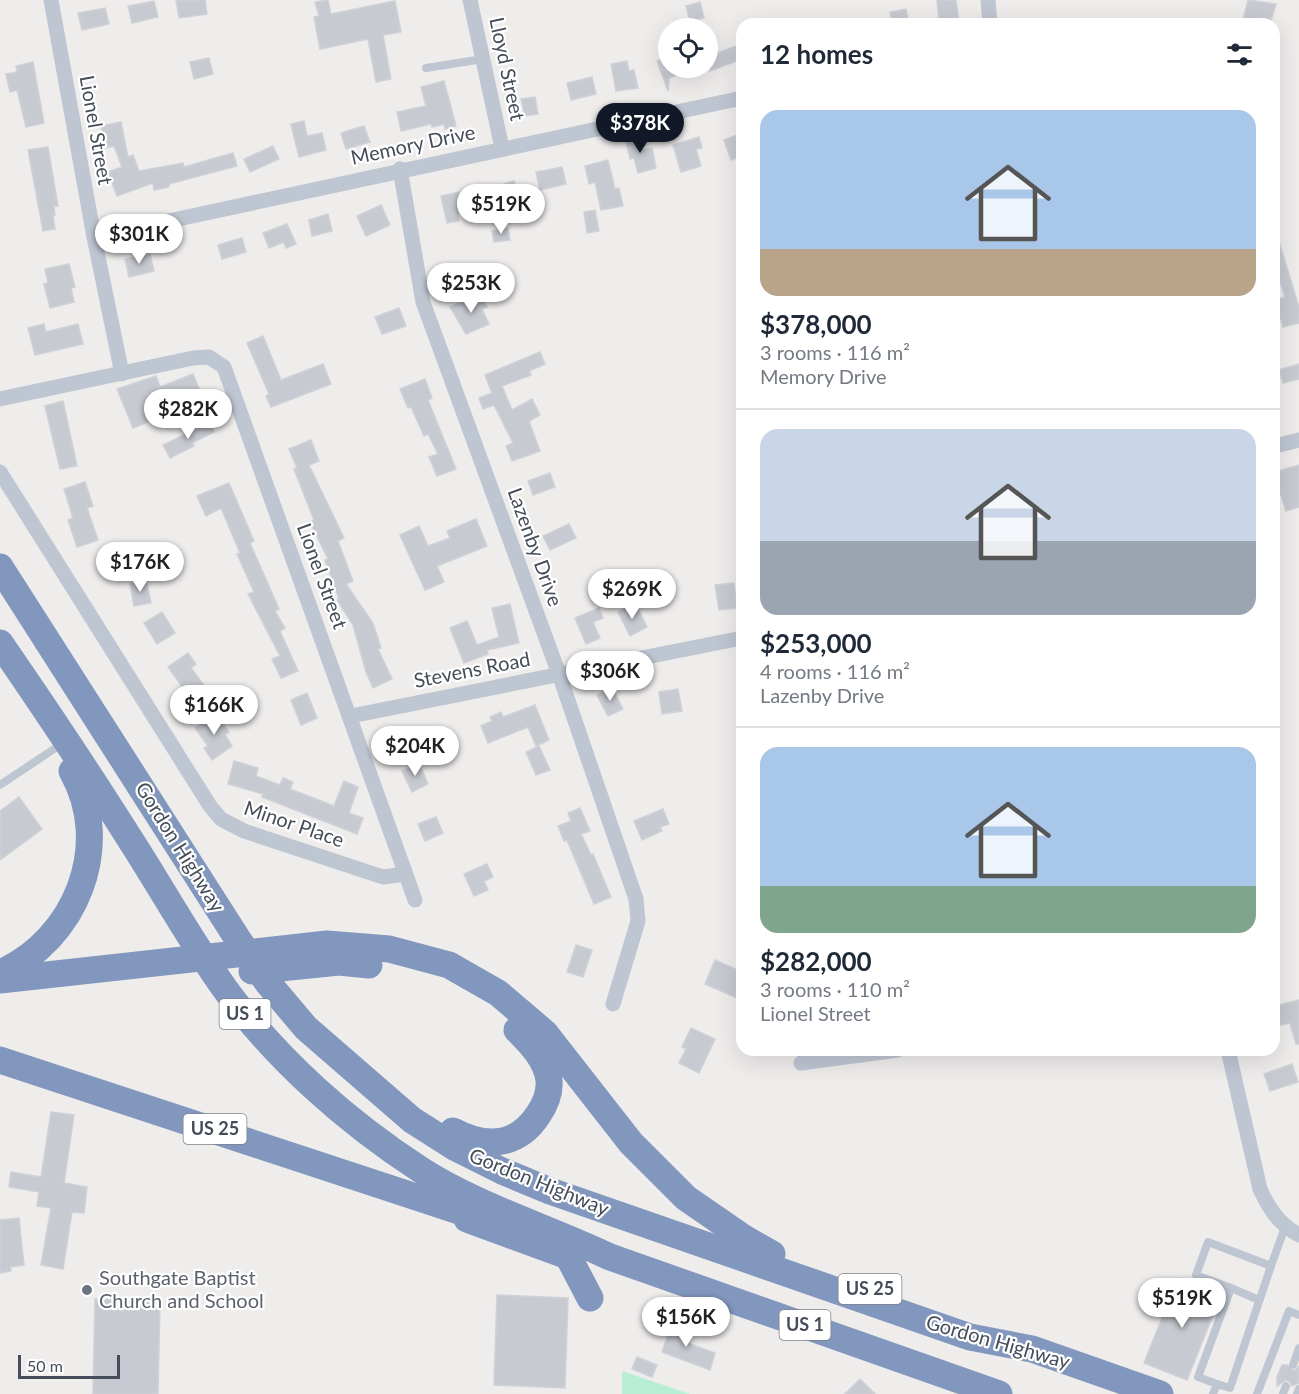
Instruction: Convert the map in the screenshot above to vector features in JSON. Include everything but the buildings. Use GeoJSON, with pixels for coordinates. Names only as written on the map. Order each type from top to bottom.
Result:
{"type":"FeatureCollection","features":[{"type":"Feature","properties":{"kind":"highway","name":"Gordon Highway"},"geometry":{"type":"LineString","coordinates":[[0,567],[268,983],[323,1045],[412,1120],[456,1148],[510,1175],[970,1337],[1032,1349],[1160,1394]]}},
{"type":"Feature","properties":{"kind":"highway","name":"Gordon Highway"},"geometry":{"type":"LineString","coordinates":[[0,644],[79,758],[225,989],[280,1053],[344,1113],[422,1171],[465,1194],[558,1232],[609,1257],[989,1392]]}},
{"type":"Feature","properties":{"kind":"highway"},"geometry":{"type":"LineString","coordinates":[[0,663],[79,783],[86,803],[90,826],[85,875],[76,900],[64,922],[37,950],[0,973]]}},
{"type":"Feature","properties":{"kind":"highway","name":"US 25"},"geometry":{"type":"LineString","coordinates":[[333,953],[370,946],[412,954],[449,965],[498,993],[545,1034],[648,1162],[686,1198],[744,1239],[796,1263],[1032,1349]]}},
{"type":"Feature","properties":{"kind":"highway"},"geometry":{"type":"LineString","coordinates":[[0,980],[146,973],[333,953],[412,972],[461,992],[488,1008],[529,1041],[541,1057],[546,1070],[548,1092],[543,1108],[523,1133],[498,1143],[486,1143],[456,1133],[430,1118],[323,1045]]}},
{"type":"Feature","properties":{"kind":"highway"},"geometry":{"type":"LineString","coordinates":[[0,998],[146,973]]}},
{"type":"Feature","properties":{"kind":"highway","name":"US 25"},"geometry":{"type":"LineString","coordinates":[[0,1060],[547,1241],[609,1257]]}},
{"type":"Feature","properties":{"kind":"highway"},"geometry":{"type":"LineString","coordinates":[[440,1204],[475,1224],[568,1256],[590,1298],[599,1283],[614,1272],[655,1273]]}},
{"type":"Feature","properties":{"kind":"street","name":"Lionel Street"},"geometry":{"type":"LineString","coordinates":[[51,0],[94,237],[122,374]]}},
{"type":"Feature","properties":{"kind":"street","name":"Lloyd Street"},"geometry":{"type":"LineString","coordinates":[[470,0],[502,148]]}},
{"type":"Feature","properties":{"kind":"street"},"geometry":{"type":"LineString","coordinates":[[988,0],[990,18]]}},
{"type":"Feature","properties":{"kind":"street","name":"Memory Drive"},"geometry":{"type":"LineString","coordinates":[[94,237],[400,169],[736,99]]}},
{"type":"Feature","properties":{"kind":"street","name":"Lazenby Drive"},"geometry":{"type":"LineString","coordinates":[[400,169],[423,302],[559,674],[636,898],[638,921],[613,1004]]}},
{"type":"Feature","properties":{"kind":"street","name":"Lionel Street"},"geometry":{"type":"LineString","coordinates":[[0,399],[202,357],[214,359],[224,367],[351,716],[415,900]]}},
{"type":"Feature","properties":{"kind":"street"},"geometry":{"type":"LineString","coordinates":[[1280,445],[1299,440]]}},
{"type":"Feature","properties":{"kind":"street","name":"Minor Place"},"geometry":{"type":"LineString","coordinates":[[0,472],[210,806],[221,819],[244,831],[384,877],[405,874]]}},
{"type":"Feature","properties":{"kind":"street","name":"Stevens Road"},"geometry":{"type":"LineString","coordinates":[[351,716],[736,639]]}},
{"type":"Feature","properties":{"kind":"street"},"geometry":{"type":"LineString","coordinates":[[801,1063],[853,1056]]}},
{"type":"Feature","properties":{"kind":"street"},"geometry":{"type":"LineString","coordinates":[[1229,1056],[1260,1189],[1268,1208],[1285,1227],[1299,1235]]}},
{"type":"Feature","properties":{"kind":"lane"},"geometry":{"type":"LineString","coordinates":[[426,68],[483,59]]}},
{"type":"Feature","properties":{"kind":"lane"},"geometry":{"type":"LineString","coordinates":[[0,785],[57,747]]}},
{"type":"Feature","properties":{"kind":"lane"},"geometry":{"type":"LineString","coordinates":[[1231,1288],[1198,1377],[1230,1388],[1285,1227]]}},
{"type":"Feature","properties":{"kind":"lane"},"geometry":{"type":"LineString","coordinates":[[1259,1300],[1196,1275],[1208,1242],[1271,1266]]}},
{"type":"Feature","properties":{"kind":"lane"},"geometry":{"type":"LineString","coordinates":[[1257,1394],[1289,1311],[1299,1315]]}},
{"type":"Feature","properties":{"kind":"lane"},"geometry":{"type":"LineString","coordinates":[[1293,1365],[1299,1348]]}},
{"type":"Feature","properties":{"kind":"lane"},"geometry":{"type":"LineString","coordinates":[[1213,1394],[1217,1384]]}},
{"type":"Feature","properties":{"kind":"lane"},"geometry":{"type":"LineString","coordinates":[[1297,1394],[1299,1389]]}},
{"type":"Feature","properties":{"kind":"green space"},"geometry":{"type":"Polygon","coordinates":[[[622,1371],[690,1394],[622,1394],[622,1371]]]}},
{"type":"Feature","properties":{"kind":"place","name":"Southgate Baptist Church and School"},"geometry":{"type":"Point","coordinates":[87,1290]}}]}
